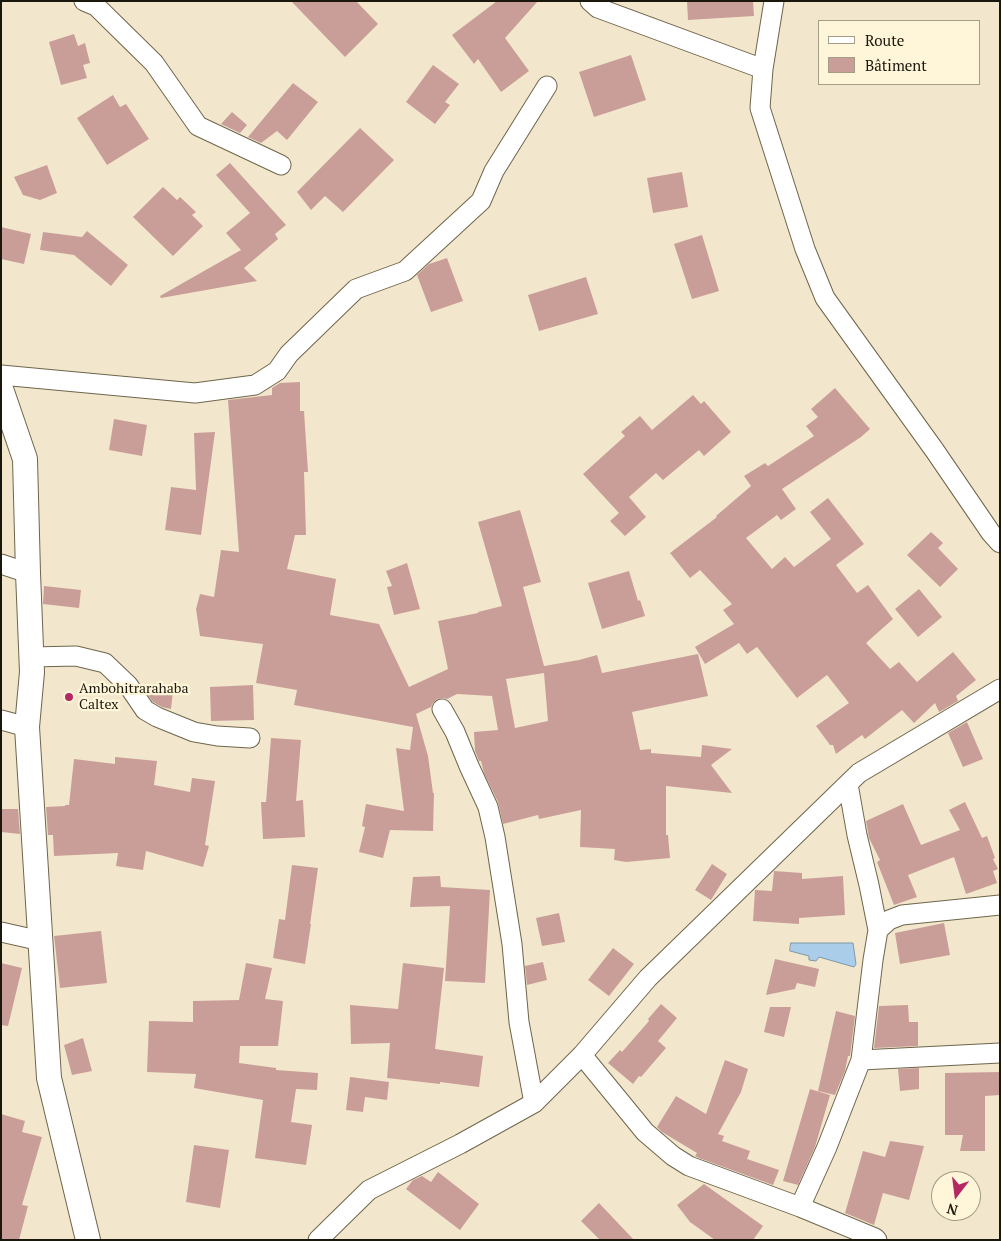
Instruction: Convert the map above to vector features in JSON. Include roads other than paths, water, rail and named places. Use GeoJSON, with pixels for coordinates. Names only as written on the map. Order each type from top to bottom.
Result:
{"type":"FeatureCollection","features":[{"type":"Feature","properties":{"kind":"street"},"geometry":{"type":"LineString","coordinates":[[84,1],[96,6],[154,63],[198,126],[281,165]]}},
{"type":"Feature","properties":{"kind":"street"},"geometry":{"type":"LineString","coordinates":[[590,1],[598,8],[763,69]]}},
{"type":"Feature","properties":{"kind":"street"},"geometry":{"type":"LineString","coordinates":[[774,1],[763,69],[760,108],[804,249],[825,298],[935,451],[991,533],[1000,543]]}},
{"type":"Feature","properties":{"kind":"street"},"geometry":{"type":"LineString","coordinates":[[1,375],[195,393],[255,385],[277,371],[288,354],[356,289],[405,271],[481,201],[494,171],[547,86]]}},
{"type":"Feature","properties":{"kind":"street"},"geometry":{"type":"LineString","coordinates":[[1,389],[25,459],[32,672],[27,727],[49,1078],[88,1240]]}},
{"type":"Feature","properties":{"kind":"street"},"geometry":{"type":"LineString","coordinates":[[1,564],[28,573]]}},
{"type":"Feature","properties":{"kind":"street"},"geometry":{"type":"LineString","coordinates":[[31,657],[76,656],[105,663],[128,685],[144,710],[194,732],[217,736],[250,738]]}},
{"type":"Feature","properties":{"kind":"street"},"geometry":{"type":"LineString","coordinates":[[318,1240],[368,1190],[460,1144],[534,1103],[582,1055],[648,978],[859,774],[1000,689]]}},
{"type":"Feature","properties":{"kind":"street"},"geometry":{"type":"LineString","coordinates":[[442,709],[455,732],[488,807],[495,837],[512,944],[519,1022],[534,1103]]}},
{"type":"Feature","properties":{"kind":"street"},"geometry":{"type":"LineString","coordinates":[[1,720],[27,727]]}},
{"type":"Feature","properties":{"kind":"street"},"geometry":{"type":"LineString","coordinates":[[800,1207],[828,1147],[861,1060],[878,930],[848,784]]}},
{"type":"Feature","properties":{"kind":"street"},"geometry":{"type":"LineString","coordinates":[[878,930],[889,920],[902,915],[1000,905]]}},
{"type":"Feature","properties":{"kind":"street"},"geometry":{"type":"LineString","coordinates":[[1,932],[41,941]]}},
{"type":"Feature","properties":{"kind":"street"},"geometry":{"type":"LineString","coordinates":[[861,1060],[1000,1053]]}},
{"type":"Feature","properties":{"kind":"street"},"geometry":{"type":"LineString","coordinates":[[582,1055],[645,1132],[673,1156],[689,1166],[800,1207],[877,1240]]}},
{"type":"Feature","properties":{"kind":"water"},"geometry":{"type":"Polygon","coordinates":[[[791,943],[853,943],[856,964],[854,967],[819,957],[816,961],[809,960],[809,956],[790,951],[791,943]]]}},
{"type":"Feature","properties":{"kind":"place","name":"Ambohitrarahaba Caltex"},"geometry":{"type":"Point","coordinates":[69,697]}}]}
